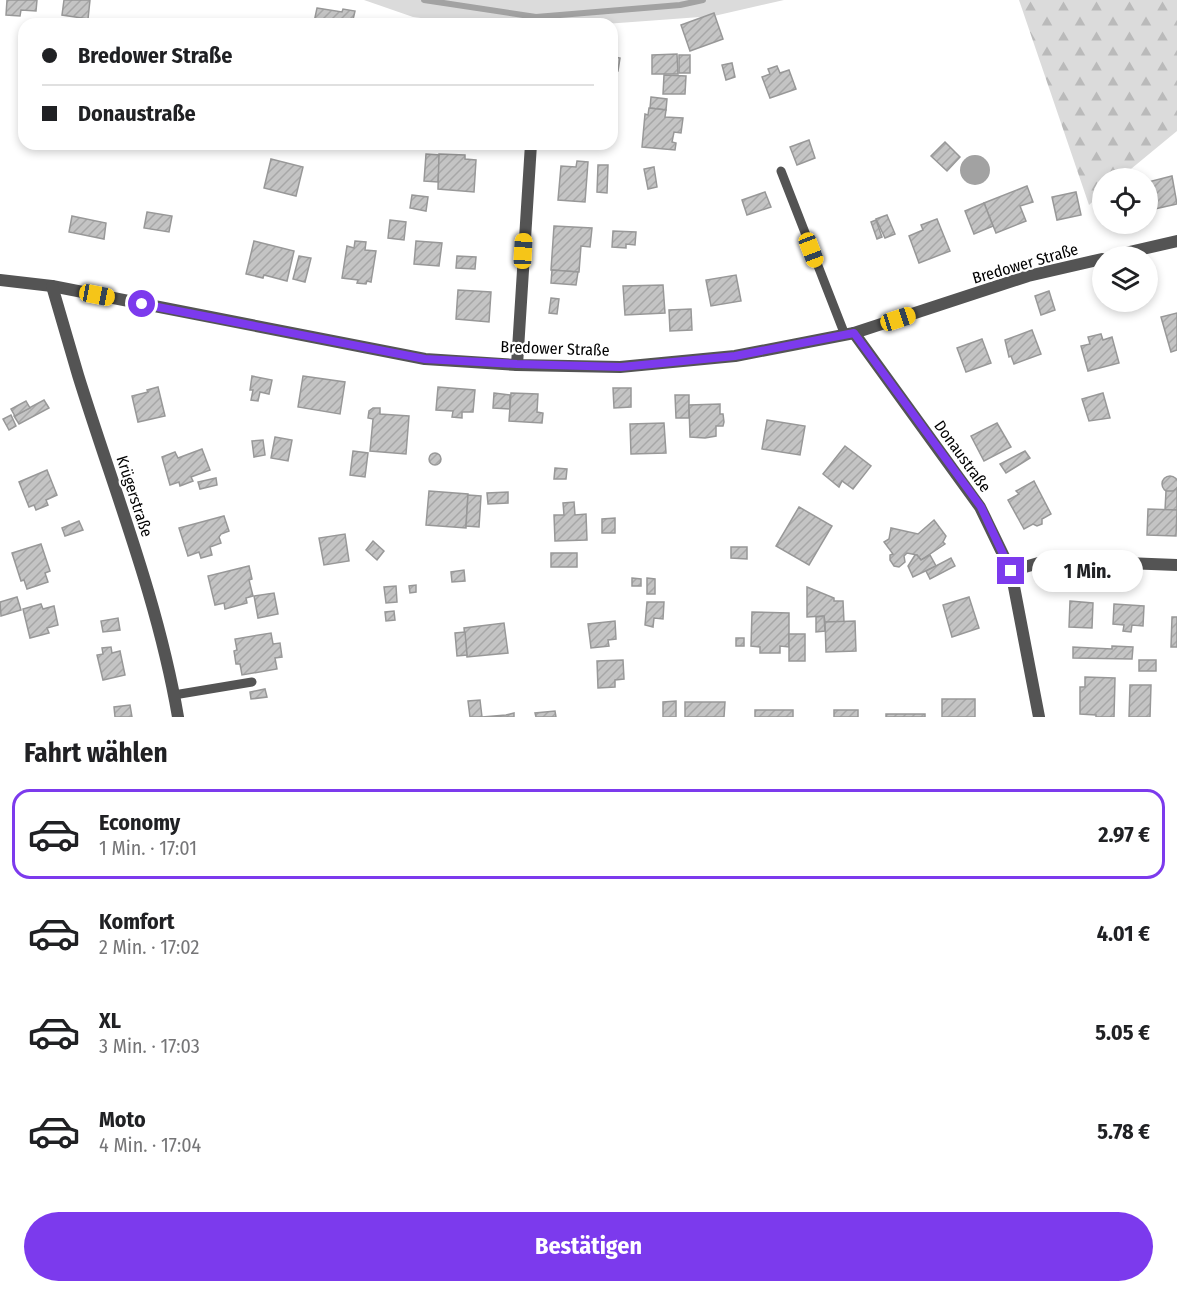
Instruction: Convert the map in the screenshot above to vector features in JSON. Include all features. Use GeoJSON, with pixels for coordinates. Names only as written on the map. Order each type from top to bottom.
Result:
{"type":"FeatureCollection","features":[{"type":"Feature","properties":{"kind":"street"},"geometry":{"type":"LineString","coordinates":[[517,364],[531,150]]}},
{"type":"Feature","properties":{"kind":"street"},"geometry":{"type":"LineString","coordinates":[[1155,246],[1177,241]]}},
{"type":"Feature","properties":{"kind":"street","name":"Bredower Straße"},"geometry":{"type":"LineString","coordinates":[[0,280],[52,286],[425,359],[621,367],[735,356],[850,334],[1028,276],[1092,261]]}},
{"type":"Feature","properties":{"kind":"street","name":"Krügerstraße"},"geometry":{"type":"LineString","coordinates":[[52,286],[169,664],[178,717]]}},
{"type":"Feature","properties":{"kind":"street","name":"Donaustraße"},"geometry":{"type":"LineString","coordinates":[[850,334],[981,507],[1011,571],[1039,717]]}},
{"type":"Feature","properties":{"kind":"street"},"geometry":{"type":"LineString","coordinates":[[1011,571],[1049,560],[1177,565]]}},
{"type":"Feature","properties":{"kind":"lane"},"geometry":{"type":"LineString","coordinates":[[781,171],[850,334]]}},
{"type":"Feature","properties":{"kind":"lane"},"geometry":{"type":"LineString","coordinates":[[174,695],[252,682]]}},
{"type":"Feature","properties":{"kind":"green space"},"geometry":{"type":"Polygon","coordinates":[[[364,0],[784,0],[714,16],[618,23],[618,18],[413,17],[364,0]]]}},
{"type":"Feature","properties":{"kind":"green space"},"geometry":{"type":"Polygon","coordinates":[[[1019,0],[1177,0],[1177,131],[1132,168],[1092,168],[1092,202],[1089,205],[1019,0]]]}},
{"type":"Feature","properties":{"kind":"shaded area"},"geometry":{"type":"Polygon","coordinates":[[[975,155],[981,156],[989,164],[989,176],[981,184],[975,185],[969,184],[961,176],[960,170],[961,164],[969,156],[975,155]]]}},
{"type":"Feature","properties":{"kind":"building"},"geometry":{"type":"Polygon","coordinates":[[[7,0],[37,0],[36,11],[21,10],[20,16],[6,15],[7,0]]]}},
{"type":"Feature","properties":{"kind":"building"},"geometry":{"type":"Polygon","coordinates":[[[64,0],[90,0],[88,18],[62,15],[64,0]]]}},
{"type":"Feature","properties":{"kind":"building"},"geometry":{"type":"Polygon","coordinates":[[[317,8],[342,12],[343,9],[355,11],[353,18],[315,18],[317,8]]]}},
{"type":"Feature","properties":{"kind":"building"},"geometry":{"type":"Polygon","coordinates":[[[714,13],[723,39],[690,51],[681,25],[714,13]]]}},
{"type":"Feature","properties":{"kind":"building"},"geometry":{"type":"Polygon","coordinates":[[[677,54],[678,74],[652,74],[652,55],[677,54]]]}},
{"type":"Feature","properties":{"kind":"building"},"geometry":{"type":"Polygon","coordinates":[[[679,55],[690,55],[690,73],[679,73],[679,55]]]}},
{"type":"Feature","properties":{"kind":"building"},"geometry":{"type":"Polygon","coordinates":[[[732,63],[735,77],[726,80],[722,65],[732,63]]]}},
{"type":"Feature","properties":{"kind":"building"},"geometry":{"type":"Polygon","coordinates":[[[777,66],[780,73],[789,70],[796,89],[770,98],[762,77],[770,74],[768,69],[777,66]]]}},
{"type":"Feature","properties":{"kind":"building"},"geometry":{"type":"Polygon","coordinates":[[[664,75],[686,76],[685,94],[663,94],[664,75]]]}},
{"type":"Feature","properties":{"kind":"building"},"geometry":{"type":"Polygon","coordinates":[[[651,97],[667,99],[666,110],[650,108],[651,97]]]}},
{"type":"Feature","properties":{"kind":"building"},"geometry":{"type":"Polygon","coordinates":[[[649,108],[666,110],[665,117],[683,118],[681,133],[674,132],[672,142],[676,143],[675,150],[642,147],[645,114],[648,115],[649,108]]]}},
{"type":"Feature","properties":{"kind":"building"},"geometry":{"type":"Polygon","coordinates":[[[809,140],[815,158],[797,165],[790,147],[809,140]]]}},
{"type":"Feature","properties":{"kind":"building"},"geometry":{"type":"Polygon","coordinates":[[[945,142],[960,157],[947,171],[931,156],[945,142]]]}},
{"type":"Feature","properties":{"kind":"building"},"geometry":{"type":"Polygon","coordinates":[[[426,154],[440,155],[438,182],[424,181],[426,154]]]}},
{"type":"Feature","properties":{"kind":"building"},"geometry":{"type":"Polygon","coordinates":[[[439,154],[465,155],[465,159],[476,160],[474,192],[438,189],[439,154]]]}},
{"type":"Feature","properties":{"kind":"building"},"geometry":{"type":"Polygon","coordinates":[[[271,159],[303,167],[296,196],[264,188],[271,159]]]}},
{"type":"Feature","properties":{"kind":"building"},"geometry":{"type":"Polygon","coordinates":[[[577,161],[588,162],[585,202],[558,200],[561,166],[576,167],[577,161]]]}},
{"type":"Feature","properties":{"kind":"building"},"geometry":{"type":"Polygon","coordinates":[[[598,165],[608,165],[607,193],[597,192],[598,165]]]}},
{"type":"Feature","properties":{"kind":"building"},"geometry":{"type":"Polygon","coordinates":[[[654,167],[657,187],[648,189],[644,169],[654,167]]]}},
{"type":"Feature","properties":{"kind":"building"},"geometry":{"type":"Polygon","coordinates":[[[1172,176],[1177,204],[1158,208],[1158,180],[1172,176]]]}},
{"type":"Feature","properties":{"kind":"building"},"geometry":{"type":"Polygon","coordinates":[[[1027,186],[1033,202],[1020,206],[1026,221],[996,233],[984,203],[1027,186]]]}},
{"type":"Feature","properties":{"kind":"building"},"geometry":{"type":"Polygon","coordinates":[[[765,192],[771,207],[747,215],[742,200],[765,192]]]}},
{"type":"Feature","properties":{"kind":"building"},"geometry":{"type":"Polygon","coordinates":[[[1076,192],[1081,215],[1057,220],[1052,197],[1076,192]]]}},
{"type":"Feature","properties":{"kind":"building"},"geometry":{"type":"Polygon","coordinates":[[[412,195],[428,197],[426,211],[410,208],[412,195]]]}},
{"type":"Feature","properties":{"kind":"building"},"geometry":{"type":"Polygon","coordinates":[[[984,203],[993,226],[974,234],[965,211],[984,203]]]}},
{"type":"Feature","properties":{"kind":"building"},"geometry":{"type":"Polygon","coordinates":[[[147,212],[172,216],[169,232],[144,228],[147,212]]]}},
{"type":"Feature","properties":{"kind":"building"},"geometry":{"type":"Polygon","coordinates":[[[887,215],[895,234],[885,238],[876,219],[887,215]]]}},
{"type":"Feature","properties":{"kind":"building"},"geometry":{"type":"Polygon","coordinates":[[[72,216],[106,223],[104,239],[69,232],[72,216]]]}},
{"type":"Feature","properties":{"kind":"building"},"geometry":{"type":"Polygon","coordinates":[[[937,219],[950,251],[919,263],[909,236],[923,230],[921,225],[937,219]]]}},
{"type":"Feature","properties":{"kind":"building"},"geometry":{"type":"Polygon","coordinates":[[[390,220],[406,222],[404,240],[388,238],[390,220]]]}},
{"type":"Feature","properties":{"kind":"building"},"geometry":{"type":"Polygon","coordinates":[[[876,220],[882,237],[877,239],[871,222],[876,220]]]}},
{"type":"Feature","properties":{"kind":"building"},"geometry":{"type":"Polygon","coordinates":[[[554,226],[592,228],[590,247],[581,246],[579,272],[551,270],[554,226]]]}},
{"type":"Feature","properties":{"kind":"building"},"geometry":{"type":"Polygon","coordinates":[[[613,231],[636,232],[635,245],[626,244],[626,248],[612,247],[613,231]]]}},
{"type":"Feature","properties":{"kind":"building"},"geometry":{"type":"Polygon","coordinates":[[[254,241],[294,251],[287,281],[264,275],[263,278],[246,274],[254,241]]]}},
{"type":"Feature","properties":{"kind":"building"},"geometry":{"type":"Polygon","coordinates":[[[355,241],[366,242],[365,250],[376,251],[371,282],[367,281],[366,284],[357,283],[358,280],[342,278],[347,246],[354,248],[355,241]]]}},
{"type":"Feature","properties":{"kind":"building"},"geometry":{"type":"Polygon","coordinates":[[[416,241],[442,243],[439,266],[414,264],[416,241]]]}},
{"type":"Feature","properties":{"kind":"building"},"geometry":{"type":"Polygon","coordinates":[[[299,256],[311,258],[305,282],[293,279],[299,256]]]}},
{"type":"Feature","properties":{"kind":"building"},"geometry":{"type":"Polygon","coordinates":[[[457,256],[476,257],[475,269],[456,268],[457,256]]]}},
{"type":"Feature","properties":{"kind":"building"},"geometry":{"type":"Polygon","coordinates":[[[552,270],[578,272],[576,285],[551,283],[552,270]]]}},
{"type":"Feature","properties":{"kind":"building"},"geometry":{"type":"Polygon","coordinates":[[[736,275],[741,301],[711,306],[706,280],[736,275]]]}},
{"type":"Feature","properties":{"kind":"building"},"geometry":{"type":"Polygon","coordinates":[[[663,285],[665,313],[625,315],[623,286],[663,285]]]}},
{"type":"Feature","properties":{"kind":"building"},"geometry":{"type":"Polygon","coordinates":[[[458,290],[491,292],[489,322],[456,319],[458,290]]]}},
{"type":"Feature","properties":{"kind":"building"},"geometry":{"type":"Polygon","coordinates":[[[1049,291],[1055,310],[1041,315],[1035,296],[1049,291]]]}},
{"type":"Feature","properties":{"kind":"building"},"geometry":{"type":"Polygon","coordinates":[[[551,298],[559,299],[557,314],[549,313],[551,298]]]}},
{"type":"Feature","properties":{"kind":"building"},"geometry":{"type":"Polygon","coordinates":[[[691,309],[692,330],[670,331],[669,310],[691,309]]]}},
{"type":"Feature","properties":{"kind":"building"},"geometry":{"type":"Polygon","coordinates":[[[1177,313],[1177,350],[1171,352],[1161,317],[1177,313]]]}},
{"type":"Feature","properties":{"kind":"building"},"geometry":{"type":"Polygon","coordinates":[[[1032,330],[1041,354],[1014,364],[1011,356],[1009,357],[1005,340],[1032,330]]]}},
{"type":"Feature","properties":{"kind":"building"},"geometry":{"type":"Polygon","coordinates":[[[1101,334],[1103,340],[1112,337],[1119,363],[1088,371],[1081,346],[1090,344],[1088,337],[1101,334]]]}},
{"type":"Feature","properties":{"kind":"building"},"geometry":{"type":"Polygon","coordinates":[[[982,339],[991,363],[966,372],[957,348],[982,339]]]}},
{"type":"Feature","properties":{"kind":"building"},"geometry":{"type":"Polygon","coordinates":[[[252,376],[272,380],[269,394],[260,392],[258,401],[251,400],[252,376]]]}},
{"type":"Feature","properties":{"kind":"building"},"geometry":{"type":"Polygon","coordinates":[[[303,376],[345,382],[340,414],[298,407],[303,376]]]}},
{"type":"Feature","properties":{"kind":"building"},"geometry":{"type":"Polygon","coordinates":[[[158,387],[165,416],[138,422],[132,396],[158,387]]]}},
{"type":"Feature","properties":{"kind":"building"},"geometry":{"type":"Polygon","coordinates":[[[438,387],[475,390],[473,412],[462,412],[462,418],[452,417],[453,411],[436,410],[438,387]]]}},
{"type":"Feature","properties":{"kind":"building"},"geometry":{"type":"Polygon","coordinates":[[[613,388],[631,388],[631,407],[614,408],[613,388]]]}},
{"type":"Feature","properties":{"kind":"building"},"geometry":{"type":"Polygon","coordinates":[[[494,393],[510,395],[510,409],[493,408],[494,393]]]}},
{"type":"Feature","properties":{"kind":"building"},"geometry":{"type":"Polygon","coordinates":[[[511,393],[538,394],[537,412],[543,413],[542,423],[509,421],[511,393]]]}},
{"type":"Feature","properties":{"kind":"building"},"geometry":{"type":"Polygon","coordinates":[[[1103,393],[1110,418],[1089,421],[1082,399],[1103,393]]]}},
{"type":"Feature","properties":{"kind":"building"},"geometry":{"type":"Polygon","coordinates":[[[675,395],[689,395],[689,418],[676,418],[675,395]]]}},
{"type":"Feature","properties":{"kind":"building"},"geometry":{"type":"Polygon","coordinates":[[[44,400],[49,408],[19,424],[14,416],[44,400]]]}},
{"type":"Feature","properties":{"kind":"building"},"geometry":{"type":"Polygon","coordinates":[[[26,401],[30,408],[15,416],[11,409],[26,401]]]}},
{"type":"Feature","properties":{"kind":"building"},"geometry":{"type":"Polygon","coordinates":[[[720,404],[720,414],[723,414],[724,422],[723,426],[716,426],[716,436],[690,437],[689,405],[720,404]]]}},
{"type":"Feature","properties":{"kind":"building"},"geometry":{"type":"Polygon","coordinates":[[[373,408],[380,408],[380,414],[409,416],[406,454],[370,451],[373,419],[368,418],[369,411],[373,408]]]}},
{"type":"Feature","properties":{"kind":"building"},"geometry":{"type":"Polygon","coordinates":[[[11,415],[16,426],[9,430],[3,419],[11,415]]]}},
{"type":"Feature","properties":{"kind":"building"},"geometry":{"type":"Polygon","coordinates":[[[767,420],[805,426],[800,455],[762,449],[767,420]]]}},
{"type":"Feature","properties":{"kind":"building"},"geometry":{"type":"Polygon","coordinates":[[[664,423],[666,453],[631,454],[630,424],[664,423]]]}},
{"type":"Feature","properties":{"kind":"building"},"geometry":{"type":"Polygon","coordinates":[[[997,423],[1011,447],[984,461],[971,436],[997,423]]]}},
{"type":"Feature","properties":{"kind":"building"},"geometry":{"type":"Polygon","coordinates":[[[275,437],[292,440],[288,461],[271,458],[275,437]]]}},
{"type":"Feature","properties":{"kind":"building"},"geometry":{"type":"Polygon","coordinates":[[[263,440],[265,455],[254,457],[252,441],[263,440]]]}},
{"type":"Feature","properties":{"kind":"building"},"geometry":{"type":"Polygon","coordinates":[[[845,446],[871,466],[853,489],[842,481],[839,487],[823,474],[845,446]]]}},
{"type":"Feature","properties":{"kind":"building"},"geometry":{"type":"Polygon","coordinates":[[[202,449],[210,470],[191,477],[193,481],[180,486],[179,482],[170,485],[162,457],[175,452],[178,458],[202,449]]]}},
{"type":"Feature","properties":{"kind":"building"},"geometry":{"type":"Polygon","coordinates":[[[353,451],[368,453],[365,477],[350,475],[353,451]]]}},
{"type":"Feature","properties":{"kind":"building"},"geometry":{"type":"Polygon","coordinates":[[[1025,451],[1030,458],[1006,473],[1000,464],[1025,451]]]}},
{"type":"Feature","properties":{"kind":"building"},"geometry":{"type":"Polygon","coordinates":[[[437,453],[441,459],[437,465],[433,465],[429,457],[437,453]]]}},
{"type":"Feature","properties":{"kind":"building"},"geometry":{"type":"Polygon","coordinates":[[[555,468],[567,469],[566,479],[554,479],[555,468]]]}},
{"type":"Feature","properties":{"kind":"building"},"geometry":{"type":"Polygon","coordinates":[[[47,470],[57,495],[46,500],[48,505],[36,510],[34,505],[29,507],[19,482],[47,470]]]}},
{"type":"Feature","properties":{"kind":"building"},"geometry":{"type":"Polygon","coordinates":[[[1170,476],[1178,484],[1170,492],[1162,484],[1170,476]]]}},
{"type":"Feature","properties":{"kind":"building"},"geometry":{"type":"Polygon","coordinates":[[[216,478],[217,485],[200,489],[198,482],[216,478]]]}},
{"type":"Feature","properties":{"kind":"building"},"geometry":{"type":"Polygon","coordinates":[[[1034,481],[1051,514],[1042,519],[1042,524],[1037,526],[1033,524],[1024,529],[1008,500],[1019,494],[1016,491],[1034,481]]]}},
{"type":"Feature","properties":{"kind":"building"},"geometry":{"type":"Polygon","coordinates":[[[1177,488],[1177,510],[1165,510],[1166,491],[1173,491],[1177,488]]]}},
{"type":"Feature","properties":{"kind":"building"},"geometry":{"type":"Polygon","coordinates":[[[429,491],[468,494],[466,528],[426,525],[429,491]]]}},
{"type":"Feature","properties":{"kind":"building"},"geometry":{"type":"Polygon","coordinates":[[[508,492],[508,503],[488,504],[487,493],[508,492]]]}},
{"type":"Feature","properties":{"kind":"building"},"geometry":{"type":"Polygon","coordinates":[[[468,495],[481,496],[479,527],[466,526],[468,495]]]}},
{"type":"Feature","properties":{"kind":"building"},"geometry":{"type":"Polygon","coordinates":[[[574,502],[575,515],[586,514],[587,540],[555,541],[554,515],[564,515],[563,503],[574,502]]]}},
{"type":"Feature","properties":{"kind":"building"},"geometry":{"type":"Polygon","coordinates":[[[799,507],[832,526],[809,565],[776,546],[799,507]]]}},
{"type":"Feature","properties":{"kind":"building"},"geometry":{"type":"Polygon","coordinates":[[[1148,509],[1177,510],[1176,536],[1147,535],[1148,509]]]}},
{"type":"Feature","properties":{"kind":"building"},"geometry":{"type":"Polygon","coordinates":[[[224,516],[229,531],[219,537],[221,543],[210,547],[212,555],[201,558],[199,552],[188,556],[179,528],[224,516]]]}},
{"type":"Feature","properties":{"kind":"building"},"geometry":{"type":"Polygon","coordinates":[[[615,518],[615,533],[602,533],[602,519],[615,518]]]}},
{"type":"Feature","properties":{"kind":"building"},"geometry":{"type":"Polygon","coordinates":[[[934,520],[946,536],[943,542],[945,544],[921,560],[917,555],[907,553],[904,556],[905,562],[899,567],[894,566],[890,560],[890,555],[893,554],[884,542],[889,539],[891,528],[918,534],[934,520]]]}},
{"type":"Feature","properties":{"kind":"building"},"geometry":{"type":"Polygon","coordinates":[[[79,521],[83,530],[65,536],[62,528],[79,521]]]}},
{"type":"Feature","properties":{"kind":"building"},"geometry":{"type":"Polygon","coordinates":[[[345,534],[349,561],[324,565],[319,538],[345,534]]]}},
{"type":"Feature","properties":{"kind":"building"},"geometry":{"type":"Polygon","coordinates":[[[373,541],[384,551],[377,560],[366,550],[373,541]]]}},
{"type":"Feature","properties":{"kind":"building"},"geometry":{"type":"Polygon","coordinates":[[[41,544],[50,571],[45,573],[48,582],[27,589],[24,580],[21,581],[12,553],[41,544]]]}},
{"type":"Feature","properties":{"kind":"building"},"geometry":{"type":"Polygon","coordinates":[[[731,547],[747,547],[747,559],[731,558],[731,547]]]}},
{"type":"Feature","properties":{"kind":"building"},"geometry":{"type":"Polygon","coordinates":[[[551,553],[577,553],[577,567],[551,567],[551,553]]]}},
{"type":"Feature","properties":{"kind":"building"},"geometry":{"type":"Polygon","coordinates":[[[915,555],[921,560],[930,555],[936,566],[913,577],[908,566],[915,555]]]}},
{"type":"Feature","properties":{"kind":"building"},"geometry":{"type":"Polygon","coordinates":[[[951,558],[955,566],[930,579],[926,571],[951,558]]]}},
{"type":"Feature","properties":{"kind":"building"},"geometry":{"type":"Polygon","coordinates":[[[249,566],[252,579],[249,580],[253,596],[246,598],[247,603],[225,609],[224,603],[215,605],[208,576],[249,566]]]}},
{"type":"Feature","properties":{"kind":"building"},"geometry":{"type":"Polygon","coordinates":[[[464,570],[465,581],[452,582],[451,572],[464,570]]]}},
{"type":"Feature","properties":{"kind":"building"},"geometry":{"type":"Polygon","coordinates":[[[632,578],[641,579],[641,586],[632,586],[632,578]]]}},
{"type":"Feature","properties":{"kind":"building"},"geometry":{"type":"Polygon","coordinates":[[[647,578],[655,579],[655,594],[647,594],[647,578]]]}},
{"type":"Feature","properties":{"kind":"building"},"geometry":{"type":"Polygon","coordinates":[[[416,585],[416,592],[410,593],[409,586],[416,585]]]}},
{"type":"Feature","properties":{"kind":"building"},"geometry":{"type":"Polygon","coordinates":[[[396,586],[397,602],[386,603],[384,587],[396,586]]]}},
{"type":"Feature","properties":{"kind":"building"},"geometry":{"type":"Polygon","coordinates":[[[807,587],[834,598],[834,601],[843,601],[844,622],[825,622],[824,616],[807,617],[807,587]]]}},
{"type":"Feature","properties":{"kind":"building"},"geometry":{"type":"Polygon","coordinates":[[[274,593],[278,614],[258,618],[254,596],[274,593]]]}},
{"type":"Feature","properties":{"kind":"building"},"geometry":{"type":"Polygon","coordinates":[[[17,597],[21,610],[1,616],[0,602],[17,597]]]}},
{"type":"Feature","properties":{"kind":"building"},"geometry":{"type":"Polygon","coordinates":[[[969,597],[979,628],[952,637],[943,605],[969,597]]]}},
{"type":"Feature","properties":{"kind":"building"},"geometry":{"type":"Polygon","coordinates":[[[1070,601],[1093,603],[1092,628],[1069,627],[1070,601]]]}},
{"type":"Feature","properties":{"kind":"building"},"geometry":{"type":"Polygon","coordinates":[[[647,602],[664,602],[663,619],[654,618],[653,627],[645,625],[647,602]]]}},
{"type":"Feature","properties":{"kind":"building"},"geometry":{"type":"Polygon","coordinates":[[[41,604],[43,609],[54,606],[58,625],[47,628],[49,633],[30,638],[23,609],[41,604]]]}},
{"type":"Feature","properties":{"kind":"building"},"geometry":{"type":"Polygon","coordinates":[[[1114,604],[1144,606],[1143,626],[1132,625],[1131,632],[1123,631],[1124,625],[1113,624],[1114,604]]]}},
{"type":"Feature","properties":{"kind":"building"},"geometry":{"type":"Polygon","coordinates":[[[394,611],[395,620],[386,621],[385,612],[394,611]]]}},
{"type":"Feature","properties":{"kind":"building"},"geometry":{"type":"Polygon","coordinates":[[[752,612],[789,613],[789,647],[780,646],[780,653],[760,653],[760,647],[751,646],[752,612]]]}},
{"type":"Feature","properties":{"kind":"building"},"geometry":{"type":"Polygon","coordinates":[[[824,616],[825,631],[816,632],[816,617],[824,616]]]}},
{"type":"Feature","properties":{"kind":"building"},"geometry":{"type":"Polygon","coordinates":[[[1172,617],[1177,617],[1177,647],[1171,647],[1172,617]]]}},
{"type":"Feature","properties":{"kind":"building"},"geometry":{"type":"Polygon","coordinates":[[[118,618],[120,630],[103,632],[101,621],[118,618]]]}},
{"type":"Feature","properties":{"kind":"building"},"geometry":{"type":"Polygon","coordinates":[[[615,621],[616,639],[608,640],[609,646],[591,648],[588,624],[615,621]]]}},
{"type":"Feature","properties":{"kind":"building"},"geometry":{"type":"Polygon","coordinates":[[[855,621],[856,651],[826,652],[825,622],[855,621]]]}},
{"type":"Feature","properties":{"kind":"building"},"geometry":{"type":"Polygon","coordinates":[[[504,623],[508,653],[467,657],[464,628],[504,623]]]}},
{"type":"Feature","properties":{"kind":"building"},"geometry":{"type":"Polygon","coordinates":[[[465,632],[467,655],[457,656],[455,633],[465,632]]]}},
{"type":"Feature","properties":{"kind":"building"},"geometry":{"type":"Polygon","coordinates":[[[271,633],[273,644],[280,643],[282,657],[275,658],[277,669],[242,675],[240,664],[236,664],[235,639],[271,633]]]}},
{"type":"Feature","properties":{"kind":"building"},"geometry":{"type":"Polygon","coordinates":[[[789,634],[805,634],[805,661],[789,661],[789,634]]]}},
{"type":"Feature","properties":{"kind":"building"},"geometry":{"type":"Polygon","coordinates":[[[736,638],[744,638],[744,646],[736,646],[736,638]]]}},
{"type":"Feature","properties":{"kind":"building"},"geometry":{"type":"Polygon","coordinates":[[[1112,646],[1133,647],[1132,659],[1073,658],[1073,647],[1112,649],[1112,646]]]}},
{"type":"Feature","properties":{"kind":"building"},"geometry":{"type":"Polygon","coordinates":[[[111,647],[112,653],[120,651],[125,675],[103,680],[97,655],[103,654],[102,648],[111,647]]]}},
{"type":"Feature","properties":{"kind":"building"},"geometry":{"type":"Polygon","coordinates":[[[623,660],[624,679],[615,680],[615,687],[598,688],[597,661],[623,660]]]}},
{"type":"Feature","properties":{"kind":"building"},"geometry":{"type":"Polygon","coordinates":[[[1139,660],[1156,660],[1156,671],[1139,671],[1139,660]]]}},
{"type":"Feature","properties":{"kind":"building"},"geometry":{"type":"Polygon","coordinates":[[[1085,677],[1115,678],[1114,717],[1080,714],[1080,687],[1085,687],[1085,677]]]}},
{"type":"Feature","properties":{"kind":"building"},"geometry":{"type":"Polygon","coordinates":[[[1130,685],[1151,685],[1150,717],[1129,717],[1130,685]]]}},
{"type":"Feature","properties":{"kind":"building"},"geometry":{"type":"Polygon","coordinates":[[[265,689],[267,697],[251,699],[250,692],[265,689]]]}},
{"type":"Feature","properties":{"kind":"building"},"geometry":{"type":"Polygon","coordinates":[[[942,699],[975,699],[975,717],[942,717],[942,699]]]}},
{"type":"Feature","properties":{"kind":"building"},"geometry":{"type":"Polygon","coordinates":[[[480,700],[482,717],[470,717],[468,701],[480,700]]]}},
{"type":"Feature","properties":{"kind":"building"},"geometry":{"type":"Polygon","coordinates":[[[676,701],[676,717],[663,717],[663,702],[676,701]]]}},
{"type":"Feature","properties":{"kind":"building"},"geometry":{"type":"Polygon","coordinates":[[[685,702],[725,702],[724,717],[685,717],[685,702]]]}},
{"type":"Feature","properties":{"kind":"building"},"geometry":{"type":"Polygon","coordinates":[[[130,705],[132,717],[115,717],[114,707],[130,705]]]}},
{"type":"Feature","properties":{"kind":"building"},"geometry":{"type":"Polygon","coordinates":[[[755,710],[793,710],[793,717],[755,717],[755,710]]]}},
{"type":"Feature","properties":{"kind":"building"},"geometry":{"type":"Polygon","coordinates":[[[834,710],[858,710],[858,717],[834,717],[834,710]]]}},
{"type":"Feature","properties":{"kind":"building"},"geometry":{"type":"Polygon","coordinates":[[[555,711],[556,717],[536,717],[535,713],[555,711]]]}},
{"type":"Feature","properties":{"kind":"building"},"geometry":{"type":"Polygon","coordinates":[[[514,713],[514,717],[482,717],[506,715],[514,713]]]}},
{"type":"Feature","properties":{"kind":"building"},"geometry":{"type":"Polygon","coordinates":[[[886,714],[925,714],[925,717],[886,717],[886,714]]]}},
{"type":"Feature","properties":{"kind":"waterway"},"geometry":{"type":"LineString","coordinates":[[424,0],[536,17],[680,5],[703,0]]}},
{"type":"Feature","properties":{"kind":"route"},"geometry":{"type":"LineString","coordinates":[[142,304],[425,359],[517,364],[621,367],[735,356],[854,333],[981,507],[1011,571]]}}]}
